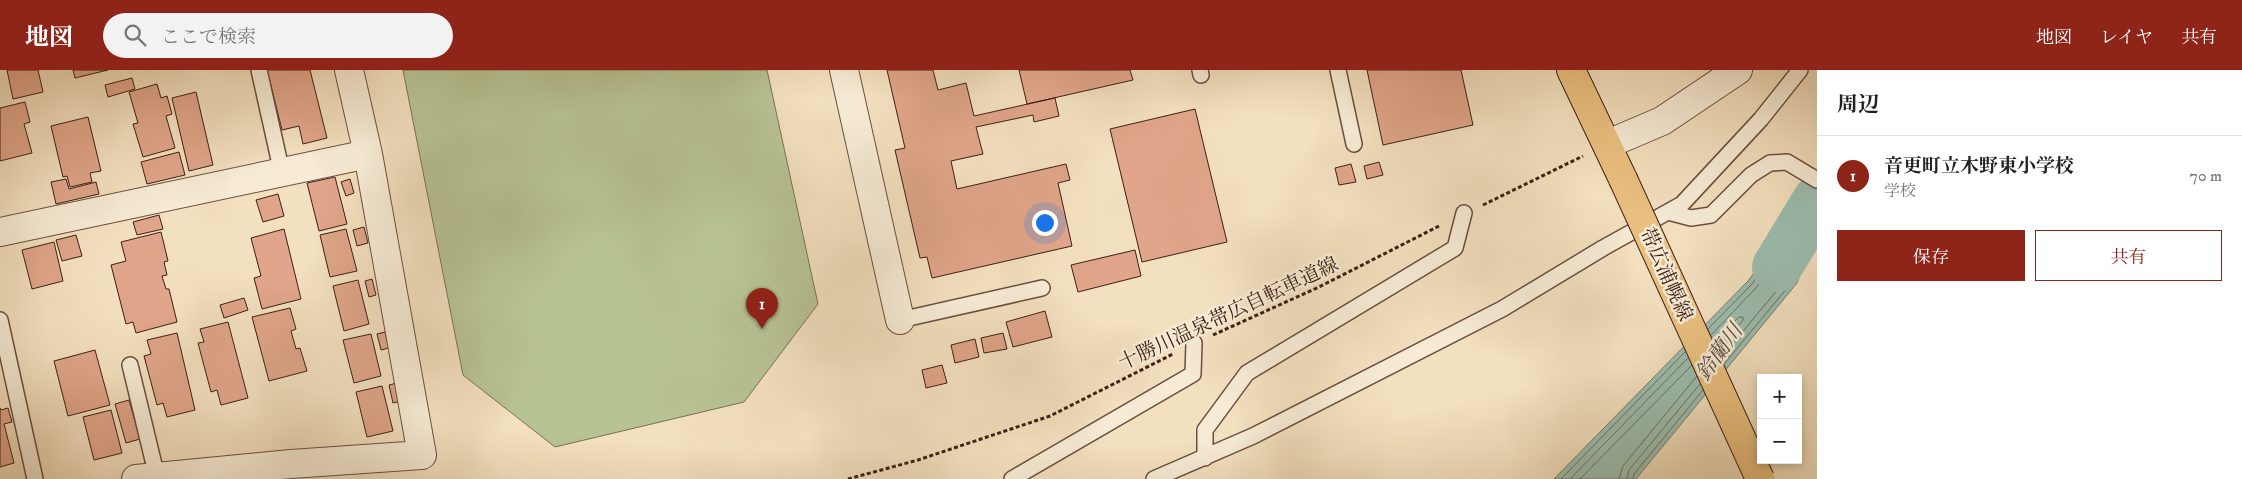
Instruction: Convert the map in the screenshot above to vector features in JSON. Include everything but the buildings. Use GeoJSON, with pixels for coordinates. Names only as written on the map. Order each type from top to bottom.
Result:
{"type":"FeatureCollection","features":[{"type":"Feature","properties":{"kind":"main road","name":"帯広浦幌線"},"geometry":{"type":"LineString","coordinates":[[1571,70],[1608,144],[1760,479]]}},
{"type":"Feature","properties":{"kind":"street"},"geometry":{"type":"LineString","coordinates":[[147,478],[292,464],[422,455],[368,154],[349,70]]}},
{"type":"Feature","properties":{"kind":"street"},"geometry":{"type":"LineString","coordinates":[[844,70],[900,320]]}},
{"type":"Feature","properties":{"kind":"street"},"geometry":{"type":"LineString","coordinates":[[1608,144],[1662,121],[1738,70]]}},
{"type":"Feature","properties":{"kind":"street"},"geometry":{"type":"LineString","coordinates":[[0,232],[368,154]]}},
{"type":"Feature","properties":{"kind":"lane"},"geometry":{"type":"LineString","coordinates":[[259,70],[282,173]]}},
{"type":"Feature","properties":{"kind":"lane"},"geometry":{"type":"LineString","coordinates":[[1338,70],[1354,144]]}},
{"type":"Feature","properties":{"kind":"lane"},"geometry":{"type":"LineString","coordinates":[[1154,479],[1253,436],[1502,309],[1603,248],[1682,204],[1762,119],[1800,70]]}},
{"type":"Feature","properties":{"kind":"lane"},"geometry":{"type":"LineString","coordinates":[[1668,212],[1690,218],[1711,215],[1751,175],[1770,163],[1786,162],[1814,178]]}},
{"type":"Feature","properties":{"kind":"lane"},"geometry":{"type":"LineString","coordinates":[[1205,458],[1205,430],[1247,373],[1455,248],[1464,213]]}},
{"type":"Feature","properties":{"kind":"lane"},"geometry":{"type":"LineString","coordinates":[[900,320],[1042,288]]}},
{"type":"Feature","properties":{"kind":"lane"},"geometry":{"type":"LineString","coordinates":[[0,320],[35,479]]}},
{"type":"Feature","properties":{"kind":"lane"},"geometry":{"type":"LineString","coordinates":[[1012,479],[1193,374],[1194,344]]}},
{"type":"Feature","properties":{"kind":"lane"},"geometry":{"type":"LineString","coordinates":[[130,365],[147,478]]}},
{"type":"Feature","properties":{"kind":"path","name":"十勝川温泉帯広自転車道線"},"geometry":{"type":"LineString","coordinates":[[848,479],[918,460],[1050,416],[1194,344],[1319,288],[1464,213],[1608,144]]}},
{"type":"Feature","properties":{"kind":"green space"},"geometry":{"type":"Polygon","coordinates":[[[403,70],[767,70],[818,304],[744,402],[555,447],[463,375],[403,70]]]}},
{"type":"Feature","properties":{"kind":"water"},"geometry":{"type":"Polygon","coordinates":[[[1801,208],[1817,208],[1817,231],[1797,283],[1636,479],[1554,479],[1748,281],[1801,208]]]}},
{"type":"Feature","properties":{"kind":"waterway","name":"鈴蘭川"},"geometry":{"type":"LineString","coordinates":[[1777,267],[1817,201]]}},
{"type":"Feature","properties":{"kind":"place","name":"音更町立木野東小学校"},"geometry":{"type":"Point","coordinates":[762,329]}}]}
